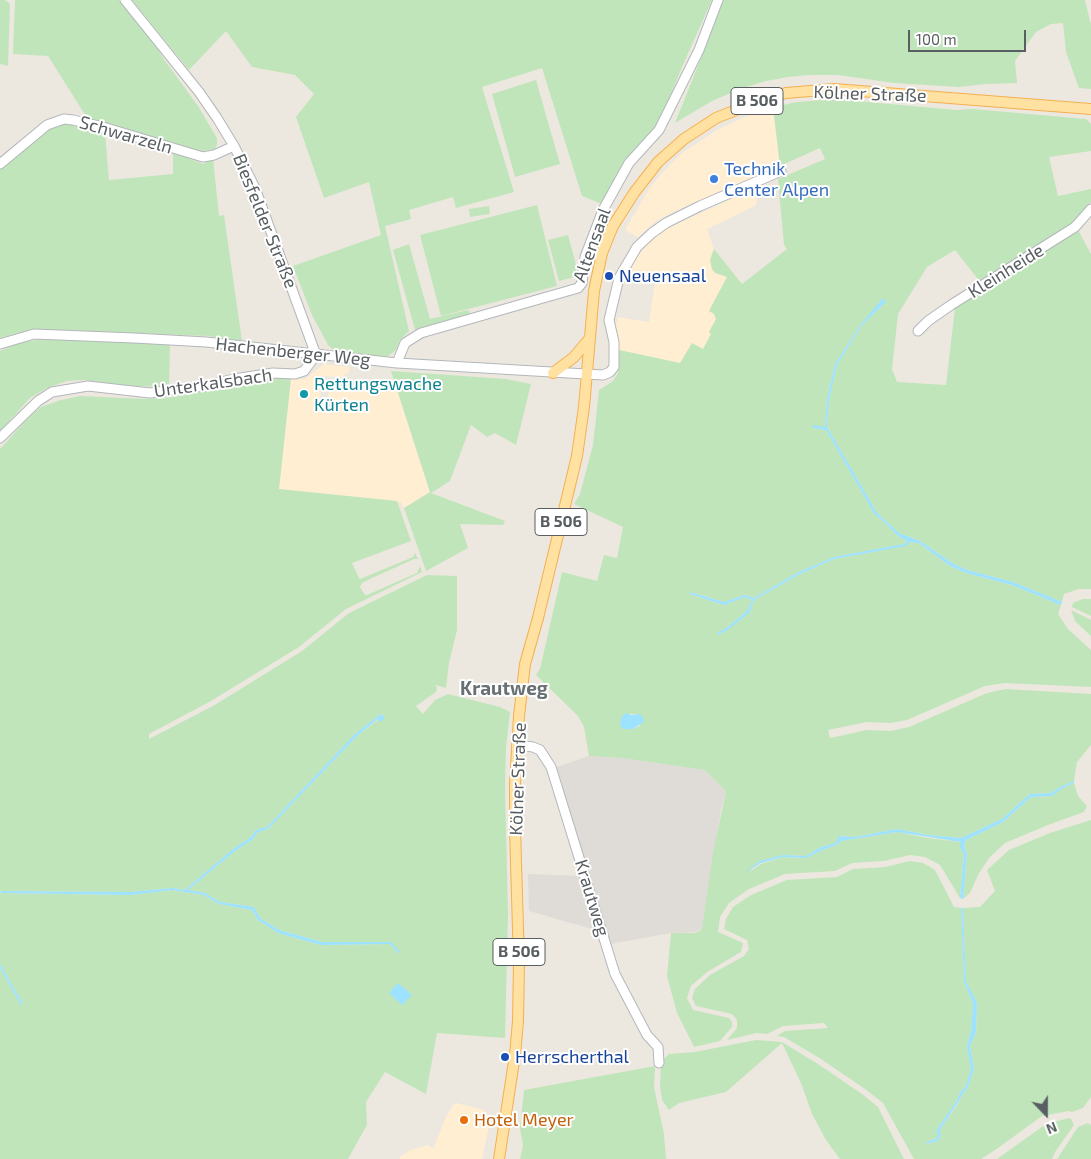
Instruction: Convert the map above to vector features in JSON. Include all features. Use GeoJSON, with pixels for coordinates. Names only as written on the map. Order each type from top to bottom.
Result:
{"type":"FeatureCollection","features":[{"type":"Feature","properties":{"kind":"main road","name":"Kölner Straße"},"geometry":{"type":"LineString","coordinates":[[498,1159],[515,1054],[518,1006],[519,937],[515,828],[517,745],[525,664],[577,456],[582,426],[594,291],[602,253],[613,226],[634,192],[658,162],[684,139],[716,118],[764,99],[786,93],[834,89],[1091,109]]}},
{"type":"Feature","properties":{"kind":"main road"},"geometry":{"type":"LineString","coordinates":[[553,373],[574,357],[590,337]]}},
{"type":"Feature","properties":{"kind":"street","name":"Biesfelder Straße"},"geometry":{"type":"LineString","coordinates":[[125,0],[199,92],[234,146],[255,188],[316,355]]}},
{"type":"Feature","properties":{"kind":"street","name":"Altensaal"},"geometry":{"type":"LineString","coordinates":[[398,363],[405,343],[421,333],[578,288],[582,284],[585,257],[603,210],[629,163],[659,130],[699,50],[718,0]]}},
{"type":"Feature","properties":{"kind":"street","name":"Schwarzeln"},"geometry":{"type":"LineString","coordinates":[[0,164],[47,125],[64,119],[103,127],[204,157],[214,155],[234,146]]}},
{"type":"Feature","properties":{"kind":"street"},"geometry":{"type":"LineString","coordinates":[[587,375],[603,375],[610,372],[614,367],[614,342],[609,320],[619,278],[637,248],[652,233],[666,223],[781,171]]}},
{"type":"Feature","properties":{"kind":"street","name":"Kleinheide"},"geometry":{"type":"LineString","coordinates":[[918,331],[928,321],[951,305],[1075,226],[1091,209]]}},
{"type":"Feature","properties":{"kind":"street","name":"Hachenberger Weg"},"geometry":{"type":"LineString","coordinates":[[0,344],[34,334],[206,342],[398,363],[587,375]]}},
{"type":"Feature","properties":{"kind":"street","name":"Unterkalsbach"},"geometry":{"type":"LineString","coordinates":[[0,438],[38,401],[52,392],[88,386],[150,393],[204,386],[263,375],[295,374],[304,371],[316,355]]}},
{"type":"Feature","properties":{"kind":"street","name":"Krautweg"},"geometry":{"type":"LineString","coordinates":[[517,745],[540,750],[551,767],[615,974],[647,1035],[658,1047],[659,1063]]}},
{"type":"Feature","properties":{"kind":"shaded area"},"geometry":{"type":"Polygon","coordinates":[[[773,107],[780,166],[675,211],[655,222],[638,237],[625,230],[649,189],[682,153],[719,129],[773,107]]]}},
{"type":"Feature","properties":{"kind":"shaded area"},"geometry":{"type":"Polygon","coordinates":[[[747,192],[756,197],[755,206],[707,229],[714,249],[711,255],[715,273],[727,277],[709,311],[715,314],[716,319],[709,331],[712,333],[703,349],[680,363],[619,350],[615,328],[618,317],[649,322],[655,282],[628,277],[634,261],[647,245],[665,229],[747,192]]]}},
{"type":"Feature","properties":{"kind":"shaded area"},"geometry":{"type":"Polygon","coordinates":[[[324,364],[349,367],[349,372],[341,377],[322,376],[319,411],[326,412],[329,391],[332,388],[357,389],[359,383],[396,387],[430,493],[404,508],[401,502],[279,489],[291,378],[305,379],[324,364]]]}},
{"type":"Feature","properties":{"kind":"shaded area"},"geometry":{"type":"Polygon","coordinates":[[[589,756],[622,758],[705,770],[726,791],[721,810],[702,927],[698,932],[671,933],[610,944],[554,768],[589,756]]]}},
{"type":"Feature","properties":{"kind":"shaded area"},"geometry":{"type":"Polygon","coordinates":[[[528,874],[582,876],[599,931],[529,911],[528,874]]]}},
{"type":"Feature","properties":{"kind":"shaded area"},"geometry":{"type":"Polygon","coordinates":[[[456,1103],[484,1110],[488,1115],[489,1126],[482,1159],[399,1159],[411,1150],[428,1145],[433,1149],[446,1117],[456,1103]]]}},
{"type":"Feature","properties":{"kind":"green space"},"geometry":{"type":"Polygon","coordinates":[[[0,0],[5,0],[10,4],[8,66],[0,64],[0,0]]]}},
{"type":"Feature","properties":{"kind":"green space"},"geometry":{"type":"Polygon","coordinates":[[[15,0],[119,0],[157,48],[198,106],[217,138],[215,149],[203,151],[192,149],[89,121],[48,56],[13,54],[15,0]]]}},
{"type":"Feature","properties":{"kind":"green space"},"geometry":{"type":"Polygon","coordinates":[[[132,0],[712,0],[661,119],[620,171],[602,204],[582,196],[542,68],[482,87],[514,192],[456,208],[453,197],[409,210],[411,219],[385,226],[409,331],[400,340],[396,350],[388,356],[371,357],[343,354],[336,352],[328,345],[312,315],[293,266],[381,235],[369,182],[324,198],[296,117],[314,94],[295,75],[252,67],[226,31],[189,70],[132,0]]]}},
{"type":"Feature","properties":{"kind":"green space"},"geometry":{"type":"Polygon","coordinates":[[[721,0],[1085,0],[1091,25],[1091,89],[1079,88],[1066,52],[1063,23],[1051,24],[1036,32],[1015,61],[1017,83],[959,87],[894,83],[838,75],[788,77],[740,89],[712,101],[675,123],[705,48],[721,0]]]}},
{"type":"Feature","properties":{"kind":"green space"},"geometry":{"type":"Polygon","coordinates":[[[536,80],[560,164],[515,177],[492,94],[536,80]]]}},
{"type":"Feature","properties":{"kind":"green space"},"geometry":{"type":"Polygon","coordinates":[[[846,100],[956,110],[973,109],[1086,119],[1091,124],[1091,151],[1049,157],[1058,196],[1091,189],[1091,202],[1070,226],[981,283],[955,250],[927,267],[898,314],[892,369],[897,382],[946,385],[955,308],[1077,228],[1091,254],[1091,589],[1079,589],[1064,594],[1062,602],[1013,582],[967,570],[952,563],[920,541],[899,533],[877,513],[827,427],[829,400],[837,365],[862,325],[886,302],[861,324],[835,364],[827,399],[825,428],[814,426],[814,428],[826,430],[875,515],[898,536],[907,541],[904,544],[834,557],[797,573],[754,598],[745,595],[724,602],[691,592],[690,594],[724,605],[745,597],[752,600],[748,610],[728,627],[717,633],[718,635],[750,612],[754,600],[798,575],[834,559],[905,546],[909,542],[919,543],[950,566],[966,573],[1012,585],[1061,605],[1058,614],[1068,629],[1091,650],[1091,687],[1005,683],[985,686],[907,720],[890,723],[867,722],[828,730],[830,738],[867,730],[891,731],[909,727],[987,693],[1006,689],[1091,694],[1091,745],[1077,762],[1074,781],[1051,793],[1030,794],[1002,819],[961,838],[928,835],[897,829],[855,837],[839,836],[836,843],[821,847],[806,856],[783,855],[760,861],[749,872],[761,864],[783,857],[806,858],[837,845],[841,841],[897,832],[961,842],[964,854],[960,898],[940,865],[925,857],[910,855],[884,861],[852,863],[835,871],[785,874],[749,889],[729,903],[720,917],[718,932],[743,943],[741,952],[707,972],[691,986],[687,998],[693,1010],[729,1018],[732,1022],[732,1027],[720,1041],[694,1047],[677,1013],[667,976],[671,933],[695,933],[700,931],[702,927],[713,853],[726,791],[705,770],[622,758],[589,756],[584,727],[578,716],[536,675],[540,669],[562,572],[597,581],[604,555],[617,558],[623,527],[574,504],[580,494],[593,445],[599,390],[613,381],[618,373],[619,350],[680,363],[692,343],[703,349],[716,319],[714,314],[709,311],[727,277],[715,273],[712,269],[710,260],[714,249],[742,284],[787,249],[784,245],[778,179],[825,159],[820,148],[780,166],[773,107],[797,102],[846,100]],[[629,714],[626,729],[640,726],[636,714],[629,714]]]}},
{"type":"Feature","properties":{"kind":"green space"},"geometry":{"type":"Polygon","coordinates":[[[70,123],[105,133],[109,180],[173,174],[173,152],[186,155],[188,158],[203,164],[213,158],[219,216],[224,215],[242,341],[208,336],[32,329],[0,338],[0,169],[46,131],[57,125],[70,123]]]}},
{"type":"Feature","properties":{"kind":"green space"},"geometry":{"type":"Polygon","coordinates":[[[537,205],[557,286],[441,316],[420,235],[537,205]]]}},
{"type":"Feature","properties":{"kind":"green space"},"geometry":{"type":"Polygon","coordinates":[[[489,206],[490,214],[470,217],[469,209],[489,206]]]}},
{"type":"Feature","properties":{"kind":"green space"},"geometry":{"type":"Polygon","coordinates":[[[568,235],[579,276],[559,281],[548,240],[568,235]]]}},
{"type":"Feature","properties":{"kind":"green space"},"geometry":{"type":"Polygon","coordinates":[[[409,244],[430,319],[468,310],[472,316],[415,330],[393,250],[409,244]]]}},
{"type":"Feature","properties":{"kind":"green space"},"geometry":{"type":"Polygon","coordinates":[[[45,339],[170,344],[169,387],[132,386],[84,380],[67,381],[47,388],[30,398],[0,431],[0,351],[18,343],[45,339]]]}},
{"type":"Feature","properties":{"kind":"green space"},"geometry":{"type":"Polygon","coordinates":[[[391,371],[506,379],[531,384],[516,445],[495,433],[487,437],[471,425],[450,481],[431,493],[505,521],[503,525],[460,524],[468,548],[426,571],[404,508],[430,492],[391,371]]]}},
{"type":"Feature","properties":{"kind":"green space"},"geometry":{"type":"Polygon","coordinates":[[[275,378],[291,378],[279,489],[397,501],[411,541],[352,563],[360,579],[413,557],[415,553],[418,559],[414,559],[372,578],[362,583],[360,587],[365,595],[367,595],[417,573],[420,566],[422,572],[346,609],[299,647],[211,701],[149,734],[149,739],[213,706],[302,651],[349,613],[427,575],[457,576],[457,630],[449,663],[446,688],[435,685],[437,688],[436,692],[416,706],[423,714],[435,700],[448,694],[500,707],[510,712],[506,747],[505,787],[508,914],[505,1038],[437,1033],[426,1094],[385,1072],[366,1102],[367,1125],[348,1159],[0,1159],[0,968],[21,1005],[23,1004],[0,964],[0,893],[131,895],[172,890],[204,895],[219,904],[252,910],[258,920],[278,933],[321,945],[390,944],[398,953],[391,942],[322,942],[279,930],[260,918],[254,907],[220,902],[205,893],[188,890],[235,851],[252,840],[258,832],[268,829],[358,735],[379,719],[381,721],[384,718],[381,714],[356,733],[267,827],[256,830],[250,838],[233,849],[185,890],[172,888],[131,892],[0,891],[0,449],[30,416],[41,407],[61,400],[80,396],[146,399],[172,397],[275,378]]]}},
{"type":"Feature","properties":{"kind":"green space"},"geometry":{"type":"Polygon","coordinates":[[[1083,599],[1091,599],[1091,616],[1072,607],[1073,603],[1083,599]]]}},
{"type":"Feature","properties":{"kind":"green space"},"geometry":{"type":"Polygon","coordinates":[[[1071,610],[1091,620],[1091,636],[1075,621],[1071,610]]]}},
{"type":"Feature","properties":{"kind":"green space"},"geometry":{"type":"Polygon","coordinates":[[[1074,783],[1078,796],[1087,806],[1084,812],[1005,843],[989,858],[979,873],[970,893],[963,899],[967,854],[964,846],[966,840],[1003,822],[1031,797],[1052,796],[1074,783]]]}},
{"type":"Feature","properties":{"kind":"green space"},"geometry":{"type":"Polygon","coordinates":[[[1091,820],[1091,1097],[1083,1108],[1072,1112],[1042,1116],[981,1159],[914,1159],[883,1103],[821,1059],[784,1037],[777,1036],[785,1031],[828,1028],[824,1023],[783,1026],[767,1034],[756,1033],[727,1040],[737,1028],[737,1020],[732,1014],[696,1006],[692,998],[695,989],[710,975],[744,956],[749,949],[747,940],[724,929],[726,919],[733,907],[751,895],[787,880],[837,877],[853,869],[885,867],[910,861],[923,863],[935,870],[954,907],[961,908],[964,981],[973,1004],[971,1031],[967,1046],[971,1070],[965,1088],[961,1091],[936,1131],[938,1135],[936,1139],[926,1142],[927,1144],[938,1141],[941,1135],[939,1131],[967,1089],[974,1070],[970,1046],[976,1032],[977,1003],[966,981],[963,908],[980,907],[995,891],[987,870],[1009,850],[1050,833],[1091,820]]]}},
{"type":"Feature","properties":{"kind":"green space"},"geometry":{"type":"Polygon","coordinates":[[[756,1040],[782,1042],[862,1094],[878,1107],[904,1159],[840,1159],[826,1140],[812,1114],[801,1083],[782,1043],[726,1092],[679,1103],[669,1110],[662,1100],[660,1087],[661,1062],[669,1054],[695,1052],[756,1040]]]}},
{"type":"Feature","properties":{"kind":"green space"},"geometry":{"type":"Polygon","coordinates":[[[655,1066],[654,1087],[664,1134],[666,1159],[520,1159],[523,1145],[520,1129],[524,1090],[655,1066]]]}},
{"type":"Feature","properties":{"kind":"green space"},"geometry":{"type":"Polygon","coordinates":[[[1069,1118],[1074,1125],[1052,1159],[997,1159],[1046,1124],[1069,1118]]]}},
{"type":"Feature","properties":{"kind":"green space"},"geometry":{"type":"Polygon","coordinates":[[[1088,1123],[1091,1125],[1091,1159],[1057,1159],[1078,1127],[1088,1123]]]}},
{"type":"Feature","properties":{"kind":"water"},"geometry":{"type":"Polygon","coordinates":[[[883,298],[886,302],[862,325],[837,365],[829,400],[827,427],[877,513],[899,533],[920,541],[952,563],[967,570],[1013,582],[1062,602],[1061,605],[1012,585],[966,573],[950,566],[919,543],[909,542],[906,546],[834,559],[798,575],[754,600],[750,612],[729,629],[718,635],[717,633],[728,627],[748,610],[752,600],[745,597],[724,605],[690,594],[690,592],[724,602],[745,595],[754,598],[797,573],[834,557],[904,544],[907,541],[898,536],[875,515],[826,430],[813,428],[813,425],[825,427],[827,399],[835,364],[861,324],[883,298]]]}},
{"type":"Feature","properties":{"kind":"water"},"geometry":{"type":"Polygon","coordinates":[[[627,713],[631,715],[640,714],[644,722],[633,729],[623,729],[620,725],[621,719],[627,713]]]}},
{"type":"Feature","properties":{"kind":"water"},"geometry":{"type":"Polygon","coordinates":[[[381,714],[385,718],[381,722],[378,719],[358,735],[268,829],[258,832],[252,840],[235,851],[188,890],[205,893],[220,902],[254,907],[260,918],[279,930],[322,942],[391,942],[400,952],[398,953],[390,944],[321,945],[303,940],[278,933],[258,920],[252,910],[219,904],[204,895],[172,890],[131,895],[0,893],[1,891],[131,892],[172,888],[185,890],[233,849],[250,838],[256,830],[267,827],[356,733],[381,714]]]}},
{"type":"Feature","properties":{"kind":"water"},"geometry":{"type":"Polygon","coordinates":[[[1074,781],[1074,783],[1052,796],[1031,797],[1003,822],[966,840],[964,846],[967,854],[963,899],[960,898],[964,854],[960,847],[961,842],[897,832],[841,841],[837,845],[806,858],[783,857],[761,863],[743,874],[760,861],[783,855],[806,856],[821,847],[836,843],[839,836],[855,837],[897,829],[928,835],[961,838],[1002,819],[1030,794],[1051,793],[1074,781]]]}},
{"type":"Feature","properties":{"kind":"water"},"geometry":{"type":"Polygon","coordinates":[[[961,908],[963,908],[966,981],[977,1003],[976,1032],[970,1046],[974,1070],[967,1089],[939,1131],[941,1135],[938,1141],[927,1144],[926,1142],[936,1139],[938,1135],[936,1131],[961,1091],[965,1088],[971,1070],[967,1046],[971,1031],[973,1004],[964,981],[961,908]]]}},
{"type":"Feature","properties":{"kind":"water"},"geometry":{"type":"Polygon","coordinates":[[[0,964],[23,1004],[21,1005],[0,968],[0,964]]]}},
{"type":"Feature","properties":{"kind":"water"},"geometry":{"type":"Polygon","coordinates":[[[398,983],[412,995],[402,1005],[389,993],[398,983]]]}},
{"type":"Feature","properties":{"kind":"place","name":"Technik Center Alpen"},"geometry":{"type":"Point","coordinates":[714,179]}},
{"type":"Feature","properties":{"kind":"place","name":"Neuensaal"},"geometry":{"type":"Point","coordinates":[609,276]}},
{"type":"Feature","properties":{"kind":"place","name":"Rettungswache Kürten"},"geometry":{"type":"Point","coordinates":[304,394]}},
{"type":"Feature","properties":{"kind":"place","name":"Herrscherthal"},"geometry":{"type":"Point","coordinates":[505,1057]}},
{"type":"Feature","properties":{"kind":"place","name":"Hotel Meyer"},"geometry":{"type":"Point","coordinates":[464,1120]}},
{"type":"Feature","properties":{"kind":"district","name":"Krautweg"},"geometry":{"type":"Point","coordinates":[504,689]}}]}
